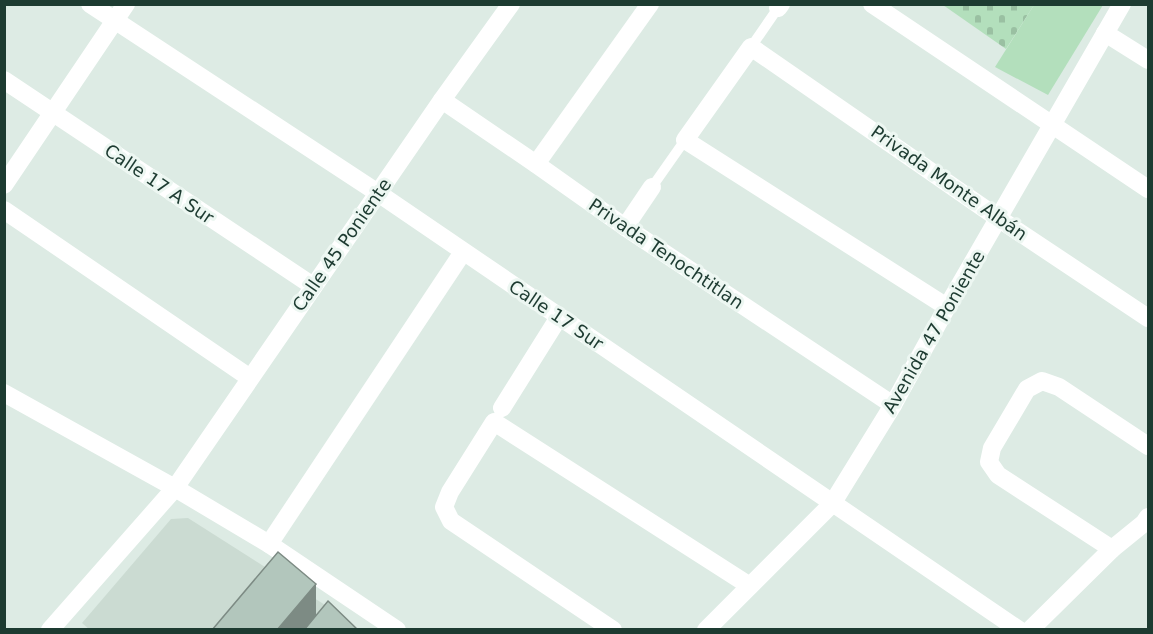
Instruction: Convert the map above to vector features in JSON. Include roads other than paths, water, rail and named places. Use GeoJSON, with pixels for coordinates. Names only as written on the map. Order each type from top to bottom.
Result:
{"type":"FeatureCollection","features":[{"type":"Feature","properties":{"kind":"street","name":"Calle 17 Sur"},"geometry":{"type":"LineString","coordinates":[[90,4],[378,193],[1019,630]]}},
{"type":"Feature","properties":{"kind":"street"},"geometry":{"type":"LineString","coordinates":[[4,185],[126,4]]}},
{"type":"Feature","properties":{"kind":"street","name":"Calle 45 Poniente"},"geometry":{"type":"LineString","coordinates":[[50,630],[175,488],[442,100],[511,4]]}},
{"type":"Feature","properties":{"kind":"street"},"geometry":{"type":"LineString","coordinates":[[536,164],[650,4]]}},
{"type":"Feature","properties":{"kind":"street"},"geometry":{"type":"LineString","coordinates":[[872,4],[1149,189]]}},
{"type":"Feature","properties":{"kind":"street","name":"Avenida 47 Poniente"},"geometry":{"type":"LineString","coordinates":[[706,630],[832,504],[893,405],[1122,4]]}},
{"type":"Feature","properties":{"kind":"street"},"geometry":{"type":"LineString","coordinates":[[1105,33],[1149,60]]}},
{"type":"Feature","properties":{"kind":"street"},"geometry":{"type":"LineString","coordinates":[[751,46],[685,140],[947,308]]}},
{"type":"Feature","properties":{"kind":"street","name":"Privada Monte Albán"},"geometry":{"type":"LineString","coordinates":[[751,46],[998,218],[1149,318]]}},
{"type":"Feature","properties":{"kind":"street","name":"Calle 17 A Sur"},"geometry":{"type":"LineString","coordinates":[[4,80],[314,286]]}},
{"type":"Feature","properties":{"kind":"street","name":"Privada Tenochtitlan"},"geometry":{"type":"LineString","coordinates":[[442,100],[625,227],[893,405]]}},
{"type":"Feature","properties":{"kind":"street"},"geometry":{"type":"LineString","coordinates":[[625,227],[652,187]]}},
{"type":"Feature","properties":{"kind":"street"},"geometry":{"type":"LineString","coordinates":[[4,210],[250,378]]}},
{"type":"Feature","properties":{"kind":"street"},"geometry":{"type":"LineString","coordinates":[[269,544],[463,252]]}},
{"type":"Feature","properties":{"kind":"street"},"geometry":{"type":"LineString","coordinates":[[559,317],[450,492],[444,507],[451,521],[613,630]]}},
{"type":"Feature","properties":{"kind":"street"},"geometry":{"type":"LineString","coordinates":[[1112,549],[998,475],[989,462],[992,448],[1027,389],[1042,381],[1059,387],[1149,446]]}},
{"type":"Feature","properties":{"kind":"street"},"geometry":{"type":"LineString","coordinates":[[4,393],[175,488],[269,544],[397,630]]}},
{"type":"Feature","properties":{"kind":"street"},"geometry":{"type":"LineString","coordinates":[[498,415],[750,586]]}},
{"type":"Feature","properties":{"kind":"street"},"geometry":{"type":"LineString","coordinates":[[1030,630],[1112,549],[1149,518]]}},
{"type":"Feature","properties":{"kind":"lane"},"geometry":{"type":"LineString","coordinates":[[751,46],[780,6]]}},
{"type":"Feature","properties":{"kind":"lane"},"geometry":{"type":"LineString","coordinates":[[652,187],[685,140]]}}]}
